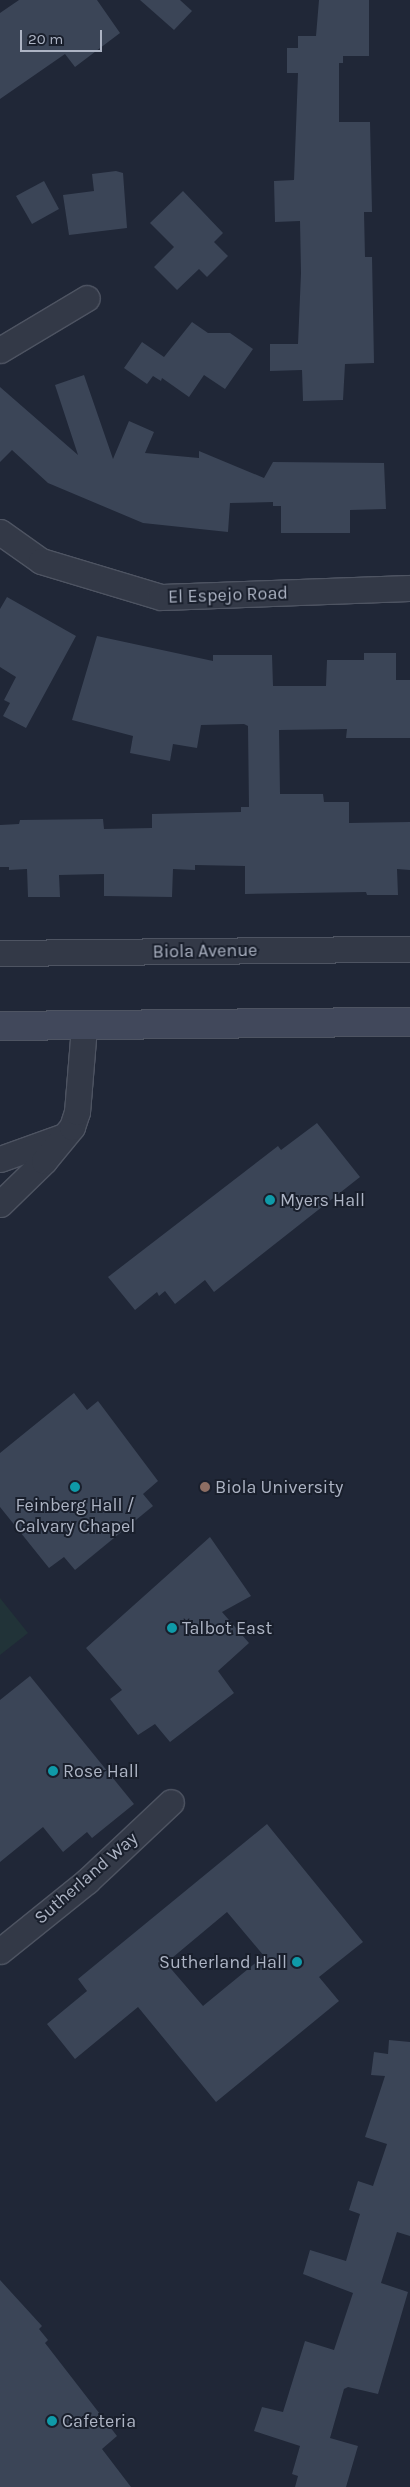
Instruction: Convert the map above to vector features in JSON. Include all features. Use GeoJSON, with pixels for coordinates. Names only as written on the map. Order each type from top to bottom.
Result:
{"type":"FeatureCollection","features":[{"type":"Feature","properties":{"kind":"street"},"geometry":{"type":"LineString","coordinates":[[0,350],[87,298]]}},
{"type":"Feature","properties":{"kind":"street","name":"El Espejo Road"},"geometry":{"type":"LineString","coordinates":[[0,532],[42,561],[161,597],[410,588]]}},
{"type":"Feature","properties":{"kind":"street","name":"Biola Avenue"},"geometry":{"type":"LineString","coordinates":[[0,953],[410,949]]}},
{"type":"Feature","properties":{"kind":"street"},"geometry":{"type":"LineString","coordinates":[[0,1026],[410,1022]]}},
{"type":"Feature","properties":{"kind":"street"},"geometry":{"type":"LineString","coordinates":[[0,1204],[64,1136],[77,1112],[84,1026]]}},
{"type":"Feature","properties":{"kind":"street"},"geometry":{"type":"LineString","coordinates":[[0,1159],[64,1136]]}},
{"type":"Feature","properties":{"kind":"street","name":"Sutherland Way"},"geometry":{"type":"LineString","coordinates":[[0,1951],[87,1881],[171,1802]]}},
{"type":"Feature","properties":{"kind":"shaded area"},"geometry":{"type":"Polygon","coordinates":[[[0,1598],[28,1633],[0,1655],[0,1598]]]}},
{"type":"Feature","properties":{"kind":"building"},"geometry":{"type":"Polygon","coordinates":[[[19,0],[97,0],[120,33],[75,67],[65,54],[0,99],[0,13],[19,0]]]}},
{"type":"Feature","properties":{"kind":"building"},"geometry":{"type":"Polygon","coordinates":[[[140,0],[180,0],[192,11],[174,30],[140,0]]]}},
{"type":"Feature","properties":{"kind":"building"},"geometry":{"type":"Polygon","coordinates":[[[319,0],[369,0],[369,56],[343,56],[343,63],[339,63],[339,122],[370,122],[372,212],[364,212],[365,257],[372,257],[374,363],[345,364],[343,400],[303,401],[302,370],[270,371],[270,344],[298,344],[301,273],[300,221],[275,222],[274,181],[294,180],[298,73],[287,73],[287,48],[298,48],[298,36],[316,36],[319,0]]]}},
{"type":"Feature","properties":{"kind":"building"},"geometry":{"type":"Polygon","coordinates":[[[116,171],[123,173],[127,228],[69,235],[63,195],[94,191],[92,174],[116,171]]]}},
{"type":"Feature","properties":{"kind":"building"},"geometry":{"type":"Polygon","coordinates":[[[44,181],[59,209],[32,224],[16,196],[44,181]]]}},
{"type":"Feature","properties":{"kind":"building"},"geometry":{"type":"Polygon","coordinates":[[[183,191],[223,233],[214,242],[228,256],[207,277],[199,269],[177,290],[154,267],[174,247],[150,223],[183,191]]]}},
{"type":"Feature","properties":{"kind":"building"},"geometry":{"type":"Polygon","coordinates":[[[192,322],[208,333],[230,333],[253,349],[225,389],[204,375],[189,397],[162,378],[161,381],[153,376],[147,384],[124,368],[142,342],[164,357],[192,322]]]}},
{"type":"Feature","properties":{"kind":"building"},"geometry":{"type":"Polygon","coordinates":[[[84,375],[113,459],[129,421],[154,432],[145,453],[199,458],[199,451],[264,478],[273,462],[384,463],[386,509],[350,510],[350,533],[281,533],[281,506],[273,506],[273,502],[230,503],[228,532],[143,523],[48,483],[12,450],[0,462],[0,387],[78,455],[55,385],[84,375]]]}},
{"type":"Feature","properties":{"kind":"building"},"geometry":{"type":"Polygon","coordinates":[[[7,597],[76,636],[26,728],[3,716],[10,703],[4,700],[16,677],[0,667],[0,609],[7,597]]]}},
{"type":"Feature","properties":{"kind":"building"},"geometry":{"type":"Polygon","coordinates":[[[97,636],[213,661],[213,655],[272,655],[273,686],[326,686],[327,660],[364,660],[364,653],[396,653],[396,680],[410,680],[410,738],[346,738],[347,729],[279,730],[280,794],[323,794],[324,802],[349,802],[349,823],[410,822],[410,870],[397,869],[398,895],[367,895],[366,892],[245,894],[245,866],[195,865],[195,870],[173,869],[172,897],[104,896],[104,874],[59,875],[60,897],[28,897],[27,869],[9,870],[9,867],[0,867],[0,825],[19,824],[20,820],[103,819],[104,829],[152,828],[152,814],[241,812],[241,807],[249,807],[248,726],[244,724],[201,725],[197,748],[173,744],[170,761],[130,753],[133,736],[72,720],[97,636]]]}},
{"type":"Feature","properties":{"kind":"building","name":"Myers Hall"},"geometry":{"type":"Polygon","coordinates":[[[317,1123],[360,1177],[214,1292],[205,1280],[175,1304],[165,1291],[159,1296],[157,1292],[135,1310],[108,1277],[278,1146],[281,1150],[317,1123]]]}},
{"type":"Feature","properties":{"kind":"building","name":"Feinberg Hall / Calvary Chapel"},"geometry":{"type":"Polygon","coordinates":[[[74,1393],[87,1410],[98,1401],[158,1481],[143,1494],[153,1506],[75,1570],[64,1557],[49,1568],[0,1507],[0,1453],[74,1393]]]}},
{"type":"Feature","properties":{"kind":"building","name":"Talbot East"},"geometry":{"type":"Polygon","coordinates":[[[210,1537],[251,1596],[222,1612],[249,1643],[218,1671],[234,1693],[170,1742],[155,1724],[138,1735],[110,1699],[122,1690],[86,1648],[210,1537]]]}},
{"type":"Feature","properties":{"kind":"building","name":"Rose Hall"},"geometry":{"type":"Polygon","coordinates":[[[30,1676],[134,1804],[92,1838],[87,1832],[63,1852],[43,1827],[0,1862],[0,1700],[30,1676]]]}},
{"type":"Feature","properties":{"kind":"building","name":"Sutherland Hall"},"geometry":{"type":"Polygon","coordinates":[[[267,1824],[363,1942],[319,1977],[339,2001],[216,2102],[138,2007],[75,2059],[47,2024],[87,1991],[78,1979],[267,1824]],[[227,1912],[166,1963],[203,2006],[264,1956],[227,1912]]]}},
{"type":"Feature","properties":{"kind":"building"},"geometry":{"type":"Polygon","coordinates":[[[389,2040],[410,2042],[410,2236],[397,2232],[381,2283],[408,2292],[378,2394],[348,2387],[344,2389],[330,2438],[358,2446],[346,2487],[295,2487],[298,2476],[292,2474],[300,2446],[254,2431],[262,2407],[283,2412],[305,2341],[334,2350],[353,2293],[303,2274],[310,2250],[346,2261],[360,2214],[349,2210],[358,2181],[373,2186],[387,2144],[365,2137],[385,2076],[371,2075],[374,2052],[388,2054],[389,2040]]]}},
{"type":"Feature","properties":{"kind":"building","name":"Cafeteria"},"geometry":{"type":"Polygon","coordinates":[[[0,2280],[42,2326],[39,2329],[48,2340],[45,2343],[117,2436],[102,2449],[131,2487],[0,2487],[0,2280]]]}},
{"type":"Feature","properties":{"kind":"place","name":"Myers Hall"},"geometry":{"type":"Point","coordinates":[270,1200]}},
{"type":"Feature","properties":{"kind":"place","name":"Feinberg Hall / Calvary Chapel"},"geometry":{"type":"Point","coordinates":[75,1487]}},
{"type":"Feature","properties":{"kind":"place","name":"Biola University"},"geometry":{"type":"Point","coordinates":[205,1487]}},
{"type":"Feature","properties":{"kind":"place","name":"Talbot East"},"geometry":{"type":"Point","coordinates":[172,1628]}},
{"type":"Feature","properties":{"kind":"place","name":"Rose Hall"},"geometry":{"type":"Point","coordinates":[53,1771]}},
{"type":"Feature","properties":{"kind":"place","name":"Sutherland Hall"},"geometry":{"type":"Point","coordinates":[297,1962]}},
{"type":"Feature","properties":{"kind":"place","name":"Cafeteria"},"geometry":{"type":"Point","coordinates":[52,2421]}}]}
